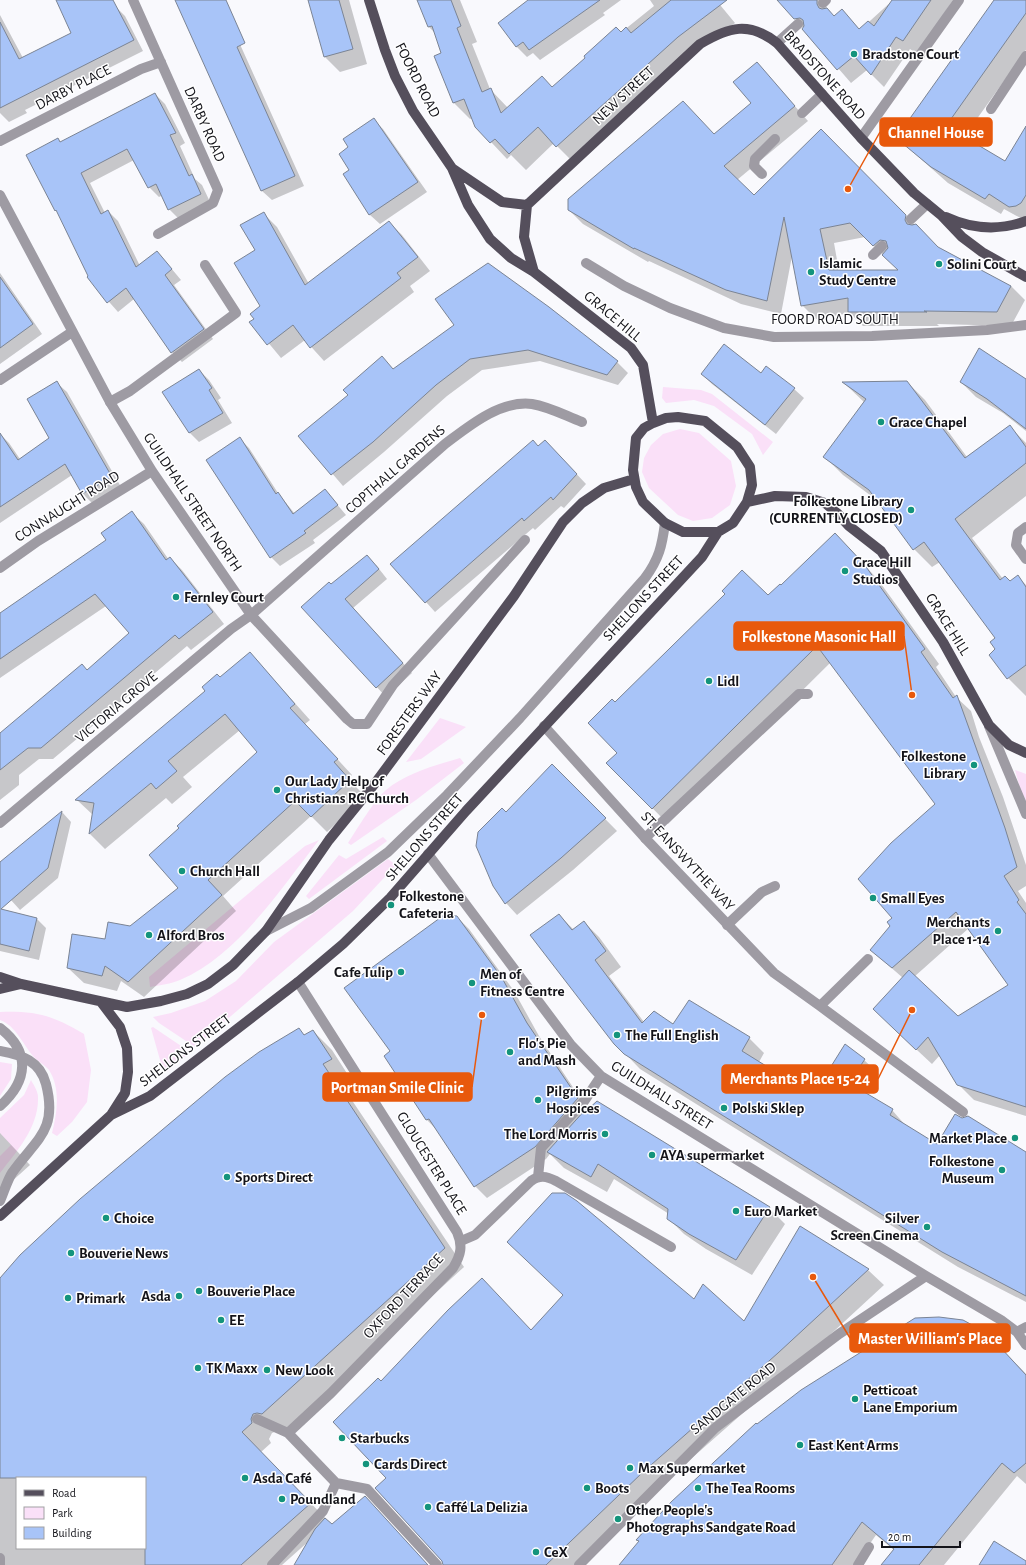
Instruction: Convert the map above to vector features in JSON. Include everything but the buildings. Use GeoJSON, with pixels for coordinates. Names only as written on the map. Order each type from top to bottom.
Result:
{"type":"FeatureCollection","features":[{"type":"Feature","properties":{"kind":"main road","name":"FOORD ROAD"},"geometry":{"type":"LineString","coordinates":[[369,0],[384,50],[395,76],[413,111],[452,168]]}},
{"type":"Feature","properties":{"kind":"main road","name":"NEW STREET"},"geometry":{"type":"LineString","coordinates":[[527,205],[700,44],[713,36],[735,28],[749,29]]}},
{"type":"Feature","properties":{"kind":"main road","name":"BRADSTONE ROAD"},"geometry":{"type":"LineString","coordinates":[[749,29],[764,33],[777,43],[861,138],[914,193],[942,216]]}},
{"type":"Feature","properties":{"kind":"main road"},"geometry":{"type":"LineString","coordinates":[[452,168],[502,202],[527,205],[524,237],[534,272]]}},
{"type":"Feature","properties":{"kind":"main road","name":"GRACE HILL"},"geometry":{"type":"LineString","coordinates":[[452,168],[468,206],[490,239],[511,258],[534,272],[631,348],[643,365],[653,423]]}},
{"type":"Feature","properties":{"kind":"main road"},"geometry":{"type":"LineString","coordinates":[[942,216],[956,222],[990,228],[1026,221]]}},
{"type":"Feature","properties":{"kind":"main road"},"geometry":{"type":"LineString","coordinates":[[942,216],[962,237],[982,252],[1026,277]]}},
{"type":"Feature","properties":{"kind":"main road"},"geometry":{"type":"LineString","coordinates":[[678,417],[705,421],[737,447],[750,467],[752,485],[747,502],[733,523],[718,532],[683,532],[665,523],[643,502],[634,479],[632,466],[636,438],[644,428],[653,423],[666,418],[678,417]]}},
{"type":"Feature","properties":{"kind":"main road","name":"FORESTERS WAY"},"geometry":{"type":"LineString","coordinates":[[0,977],[21,984],[127,1007],[187,994],[208,984],[233,965],[266,931],[329,840],[376,782],[514,596],[563,522],[582,503],[604,488],[634,479]]}},
{"type":"Feature","properties":{"kind":"main road","name":"GRACE HILL"},"geometry":{"type":"LineString","coordinates":[[747,502],[775,496],[806,497],[825,504],[837,513],[849,526],[881,551],[943,642],[989,725],[1009,745],[1026,753]]}},
{"type":"Feature","properties":{"kind":"main road","name":"SHELLONS STREET"},"geometry":{"type":"LineString","coordinates":[[111,1116],[150,1096],[298,982],[364,924],[390,898],[544,726],[702,557],[718,532]]}},
{"type":"Feature","properties":{"kind":"main road"},"geometry":{"type":"LineString","coordinates":[[0,989],[21,984]]}},
{"type":"Feature","properties":{"kind":"main road"},"geometry":{"type":"LineString","coordinates":[[0,1216],[111,1116],[125,1093],[128,1072],[127,1048],[120,1027],[101,1002]]}},
{"type":"Feature","properties":{"kind":"street","name":"DARBY ROAD"},"geometry":{"type":"LineString","coordinates":[[133,0],[218,190],[213,203],[158,234]]}},
{"type":"Feature","properties":{"kind":"street"},"geometry":{"type":"LineString","coordinates":[[861,138],[959,0]]}},
{"type":"Feature","properties":{"kind":"street"},"geometry":{"type":"LineString","coordinates":[[777,43],[798,24]]}},
{"type":"Feature","properties":{"kind":"street"},"geometry":{"type":"LineString","coordinates":[[991,109],[1026,56]]}},
{"type":"Feature","properties":{"kind":"street","name":"DARBY PLACE"},"geometry":{"type":"LineString","coordinates":[[0,141],[141,70],[160,62]]}},
{"type":"Feature","properties":{"kind":"street"},"geometry":{"type":"LineString","coordinates":[[802,113],[822,94]]}},
{"type":"Feature","properties":{"kind":"street"},"geometry":{"type":"LineString","coordinates":[[762,174],[754,166],[755,159],[775,139]]}},
{"type":"Feature","properties":{"kind":"street","name":"GUILDHALL STREET NORTH"},"geometry":{"type":"LineString","coordinates":[[0,195],[110,402],[152,471],[251,615],[353,724],[367,724],[393,685],[525,540]]}},
{"type":"Feature","properties":{"kind":"street"},"geometry":{"type":"LineString","coordinates":[[911,219],[927,204]]}},
{"type":"Feature","properties":{"kind":"street"},"geometry":{"type":"LineString","coordinates":[[873,255],[882,246]]}},
{"type":"Feature","properties":{"kind":"street","name":"FOORD ROAD SOUTH"},"geometry":{"type":"LineString","coordinates":[[586,263],[624,286],[670,308],[724,328],[774,337],[880,336],[994,330],[1026,326]]}},
{"type":"Feature","properties":{"kind":"street"},"geometry":{"type":"LineString","coordinates":[[110,402],[130,391],[236,313],[205,265]]}},
{"type":"Feature","properties":{"kind":"street"},"geometry":{"type":"LineString","coordinates":[[0,380],[72,332]]}},
{"type":"Feature","properties":{"kind":"street","name":"COPTHALL GARDENS"},"geometry":{"type":"LineString","coordinates":[[251,615],[444,444],[488,415],[516,405],[532,404],[582,422]]}},
{"type":"Feature","properties":{"kind":"street","name":"CONNAUGHT ROAD"},"geometry":{"type":"LineString","coordinates":[[0,568],[38,541],[152,471]]}},
{"type":"Feature","properties":{"kind":"street"},"geometry":{"type":"LineString","coordinates":[[266,931],[311,908],[388,852],[447,795],[520,718],[645,578],[656,564],[662,545],[665,523]]}},
{"type":"Feature","properties":{"kind":"street"},"geometry":{"type":"LineString","coordinates":[[1026,527],[1018,533],[1016,546],[1026,559]]}},
{"type":"Feature","properties":{"kind":"street","name":"VICTORIA GROVE"},"geometry":{"type":"LineString","coordinates":[[0,823],[231,629],[251,615]]}},
{"type":"Feature","properties":{"kind":"street"},"geometry":{"type":"LineString","coordinates":[[645,838],[800,694],[808,694]]}},
{"type":"Feature","properties":{"kind":"street"},"geometry":{"type":"LineString","coordinates":[[989,725],[1026,814]]}},
{"type":"Feature","properties":{"kind":"street","name":"ST. EANSWYTHE WAY"},"geometry":{"type":"LineString","coordinates":[[544,726],[645,838],[774,973],[963,1112]]}},
{"type":"Feature","properties":{"kind":"street","name":"GUILDHALL STREET"},"geometry":{"type":"LineString","coordinates":[[428,854],[571,1045],[601,1076],[926,1276],[1001,1320],[1022,1330],[1026,1345]]}},
{"type":"Feature","properties":{"kind":"street"},"geometry":{"type":"LineString","coordinates":[[727,925],[762,892],[775,886]]}},
{"type":"Feature","properties":{"kind":"street"},"geometry":{"type":"LineString","coordinates":[[820,1006],[868,959]]}},
{"type":"Feature","properties":{"kind":"street","name":"GLOUCESTER PLACE"},"geometry":{"type":"LineString","coordinates":[[298,982],[457,1232],[461,1241]]}},
{"type":"Feature","properties":{"kind":"street"},"geometry":{"type":"LineString","coordinates":[[0,1028],[11,1037],[19,1048],[21,1076],[14,1092],[0,1106]]}},
{"type":"Feature","properties":{"kind":"street"},"geometry":{"type":"LineString","coordinates":[[0,1051],[14,1054],[31,1061],[43,1073],[51,1103],[50,1116],[38,1142],[11,1174],[0,1201]]}},
{"type":"Feature","properties":{"kind":"street"},"geometry":{"type":"LineString","coordinates":[[538,1176],[541,1148],[585,1100],[601,1076]]}},
{"type":"Feature","properties":{"kind":"street"},"geometry":{"type":"LineString","coordinates":[[461,1241],[475,1235],[538,1176],[548,1177],[556,1181],[671,1247]]}},
{"type":"Feature","properties":{"kind":"street","name":"OXFORD TERRACE"},"geometry":{"type":"LineString","coordinates":[[288,1433],[331,1393],[453,1268],[459,1258],[461,1241]]}},
{"type":"Feature","properties":{"kind":"street","name":"SANDGATE ROAD"},"geometry":{"type":"LineString","coordinates":[[579,1565],[715,1428],[839,1334],[926,1276]]}},
{"type":"Feature","properties":{"kind":"street"},"geometry":{"type":"LineString","coordinates":[[257,1419],[288,1433],[336,1483],[366,1489],[437,1565]]}},
{"type":"Feature","properties":{"kind":"street"},"geometry":{"type":"LineString","coordinates":[[272,1565],[323,1511],[336,1483]]}},
{"type":"Feature","properties":{"kind":"street"},"geometry":{"type":"LineString","coordinates":[[858,1565],[868,1547]]}},
{"type":"Feature","properties":{"kind":"street"},"geometry":{"type":"LineString","coordinates":[[0,1558],[0,1565]]}},
{"type":"Feature","properties":{"kind":"green space"},"geometry":{"type":"Polygon","coordinates":[[[663,387],[701,390],[712,394],[773,442],[763,455],[752,434],[714,406],[694,400],[666,403],[662,398],[663,387]]]}},
{"type":"Feature","properties":{"kind":"green space"},"geometry":{"type":"Polygon","coordinates":[[[680,429],[699,433],[731,461],[736,486],[730,505],[712,518],[693,521],[678,515],[649,488],[642,472],[644,458],[651,445],[663,434],[680,429]]]}},
{"type":"Feature","properties":{"kind":"green space"},"geometry":{"type":"Polygon","coordinates":[[[440,718],[466,727],[421,759],[406,762],[440,718]]]}},
{"type":"Feature","properties":{"kind":"green space"},"geometry":{"type":"Polygon","coordinates":[[[460,758],[464,763],[416,800],[351,845],[348,843],[372,807],[386,790],[412,774],[460,758]]]}},
{"type":"Feature","properties":{"kind":"green space"},"geometry":{"type":"Polygon","coordinates":[[[1015,770],[1026,774],[1026,803],[1024,803],[1015,770]]]}},
{"type":"Feature","properties":{"kind":"green space"},"geometry":{"type":"Polygon","coordinates":[[[383,837],[387,841],[309,899],[306,896],[339,855],[346,859],[383,837]]]}},
{"type":"Feature","properties":{"kind":"green space"},"geometry":{"type":"Polygon","coordinates":[[[319,840],[257,919],[221,954],[201,969],[180,980],[150,987],[149,977],[305,846],[319,840]]]}},
{"type":"Feature","properties":{"kind":"green space"},"geometry":{"type":"Polygon","coordinates":[[[388,859],[396,865],[353,911],[195,1047],[159,1023],[153,1017],[171,1013],[205,1001],[236,981],[274,942],[388,859]]]}},
{"type":"Feature","properties":{"kind":"green space"},"geometry":{"type":"Polygon","coordinates":[[[0,1012],[24,1012],[53,1018],[84,1034],[91,1070],[87,1102],[72,1122],[57,1136],[52,1133],[57,1101],[57,1093],[53,1077],[49,1070],[33,1056],[15,1031],[0,1020],[0,1012]]]}},
{"type":"Feature","properties":{"kind":"green space"},"geometry":{"type":"Polygon","coordinates":[[[153,1027],[190,1052],[167,1072],[162,1067],[151,1028],[153,1027]]]}},
{"type":"Feature","properties":{"kind":"green space"},"geometry":{"type":"Polygon","coordinates":[[[0,1062],[12,1064],[11,1079],[0,1096],[0,1062]]]}},
{"type":"Feature","properties":{"kind":"green space"},"geometry":{"type":"Polygon","coordinates":[[[31,1080],[38,1095],[35,1118],[26,1138],[0,1173],[0,1156],[11,1145],[0,1133],[0,1118],[24,1095],[31,1080]]]}},
{"type":"Feature","properties":{"kind":"place","name":"Bradstone Court"},"geometry":{"type":"Point","coordinates":[854,54]}},
{"type":"Feature","properties":{"kind":"place","name":"Channel House"},"geometry":{"type":"Point","coordinates":[848,189]}},
{"type":"Feature","properties":{"kind":"place","name":"Solini Court"},"geometry":{"type":"Point","coordinates":[939,264]}},
{"type":"Feature","properties":{"kind":"place","name":"Islamic Study Centre"},"geometry":{"type":"Point","coordinates":[811,272]}},
{"type":"Feature","properties":{"kind":"place","name":"Grace Chapel"},"geometry":{"type":"Point","coordinates":[881,422]}},
{"type":"Feature","properties":{"kind":"place","name":"Folkestone Library (CURRENTLY CLOSED)"},"geometry":{"type":"Point","coordinates":[911,510]}},
{"type":"Feature","properties":{"kind":"place","name":"Grace Hill Studios"},"geometry":{"type":"Point","coordinates":[845,571]}},
{"type":"Feature","properties":{"kind":"place","name":"Fernley Court"},"geometry":{"type":"Point","coordinates":[176,597]}},
{"type":"Feature","properties":{"kind":"place","name":"Lidl"},"geometry":{"type":"Point","coordinates":[709,681]}},
{"type":"Feature","properties":{"kind":"place","name":"Folkestone Masonic Hall"},"geometry":{"type":"Point","coordinates":[912,695]}},
{"type":"Feature","properties":{"kind":"place","name":"Folkestone Library"},"geometry":{"type":"Point","coordinates":[974,765]}},
{"type":"Feature","properties":{"kind":"place","name":"Our Lady Help of Christians RC Church"},"geometry":{"type":"Point","coordinates":[277,790]}},
{"type":"Feature","properties":{"kind":"place","name":"Church Hall"},"geometry":{"type":"Point","coordinates":[182,871]}},
{"type":"Feature","properties":{"kind":"place","name":"Small Eyes"},"geometry":{"type":"Point","coordinates":[873,898]}},
{"type":"Feature","properties":{"kind":"place","name":"Folkestone Cafeteria"},"geometry":{"type":"Point","coordinates":[391,905]}},
{"type":"Feature","properties":{"kind":"place","name":"Merchants Place 1-14"},"geometry":{"type":"Point","coordinates":[998,931]}},
{"type":"Feature","properties":{"kind":"place","name":"Alford Bros"},"geometry":{"type":"Point","coordinates":[149,935]}},
{"type":"Feature","properties":{"kind":"place","name":"Cafe Tulip"},"geometry":{"type":"Point","coordinates":[401,972]}},
{"type":"Feature","properties":{"kind":"place","name":"Men of Fitness Centre"},"geometry":{"type":"Point","coordinates":[472,983]}},
{"type":"Feature","properties":{"kind":"place","name":"Merchants Place 15-24"},"geometry":{"type":"Point","coordinates":[912,1010]}},
{"type":"Feature","properties":{"kind":"place","name":"Portman Smile Clinic"},"geometry":{"type":"Point","coordinates":[482,1015]}},
{"type":"Feature","properties":{"kind":"place","name":"The Full English"},"geometry":{"type":"Point","coordinates":[617,1035]}},
{"type":"Feature","properties":{"kind":"place","name":"Flo's Pie and Mash"},"geometry":{"type":"Point","coordinates":[510,1052]}},
{"type":"Feature","properties":{"kind":"place","name":"Pilgrims Hospices"},"geometry":{"type":"Point","coordinates":[538,1100]}},
{"type":"Feature","properties":{"kind":"place","name":"Polski Sklep"},"geometry":{"type":"Point","coordinates":[724,1108]}},
{"type":"Feature","properties":{"kind":"place","name":"The Lord Morris"},"geometry":{"type":"Point","coordinates":[605,1134]}},
{"type":"Feature","properties":{"kind":"place","name":"Market Place"},"geometry":{"type":"Point","coordinates":[1015,1138]}},
{"type":"Feature","properties":{"kind":"place","name":"AYA supermarket"},"geometry":{"type":"Point","coordinates":[652,1155]}},
{"type":"Feature","properties":{"kind":"place","name":"Folkestone Museum"},"geometry":{"type":"Point","coordinates":[1002,1170]}},
{"type":"Feature","properties":{"kind":"place","name":"Sports Direct"},"geometry":{"type":"Point","coordinates":[227,1177]}},
{"type":"Feature","properties":{"kind":"place","name":"Euro Market"},"geometry":{"type":"Point","coordinates":[736,1211]}},
{"type":"Feature","properties":{"kind":"place","name":"Choice"},"geometry":{"type":"Point","coordinates":[106,1218]}},
{"type":"Feature","properties":{"kind":"place","name":"Silver Screen Cinema"},"geometry":{"type":"Point","coordinates":[927,1227]}},
{"type":"Feature","properties":{"kind":"place","name":"Bouverie News"},"geometry":{"type":"Point","coordinates":[71,1253]}},
{"type":"Feature","properties":{"kind":"place","name":"Master William's Place"},"geometry":{"type":"Point","coordinates":[813,1277]}},
{"type":"Feature","properties":{"kind":"place","name":"Bouverie Place"},"geometry":{"type":"Point","coordinates":[199,1291]}},
{"type":"Feature","properties":{"kind":"place","name":"Asda"},"geometry":{"type":"Point","coordinates":[179,1296]}},
{"type":"Feature","properties":{"kind":"place","name":"Primark"},"geometry":{"type":"Point","coordinates":[68,1298]}},
{"type":"Feature","properties":{"kind":"place","name":"EE"},"geometry":{"type":"Point","coordinates":[221,1320]}},
{"type":"Feature","properties":{"kind":"place","name":"TK Maxx"},"geometry":{"type":"Point","coordinates":[198,1368]}},
{"type":"Feature","properties":{"kind":"place","name":"New Look"},"geometry":{"type":"Point","coordinates":[267,1370]}},
{"type":"Feature","properties":{"kind":"place","name":"Petticoat Lane Emporium"},"geometry":{"type":"Point","coordinates":[855,1399]}},
{"type":"Feature","properties":{"kind":"place","name":"Starbucks"},"geometry":{"type":"Point","coordinates":[342,1438]}},
{"type":"Feature","properties":{"kind":"place","name":"East Kent Arms"},"geometry":{"type":"Point","coordinates":[800,1445]}},
{"type":"Feature","properties":{"kind":"place","name":"Cards Direct"},"geometry":{"type":"Point","coordinates":[366,1464]}},
{"type":"Feature","properties":{"kind":"place","name":"Max Supermarket"},"geometry":{"type":"Point","coordinates":[630,1468]}},
{"type":"Feature","properties":{"kind":"place","name":"Asda Café"},"geometry":{"type":"Point","coordinates":[245,1478]}},
{"type":"Feature","properties":{"kind":"place","name":"Boots"},"geometry":{"type":"Point","coordinates":[587,1488]}},
{"type":"Feature","properties":{"kind":"place","name":"The Tea Rooms"},"geometry":{"type":"Point","coordinates":[698,1488]}},
{"type":"Feature","properties":{"kind":"place","name":"Poundland"},"geometry":{"type":"Point","coordinates":[282,1499]}},
{"type":"Feature","properties":{"kind":"place","name":"Caffé La Delizia"},"geometry":{"type":"Point","coordinates":[428,1507]}},
{"type":"Feature","properties":{"kind":"place","name":"Other People's Photographs Sandgate Road"},"geometry":{"type":"Point","coordinates":[618,1519]}},
{"type":"Feature","properties":{"kind":"place","name":"CeX"},"geometry":{"type":"Point","coordinates":[536,1552]}}]}
